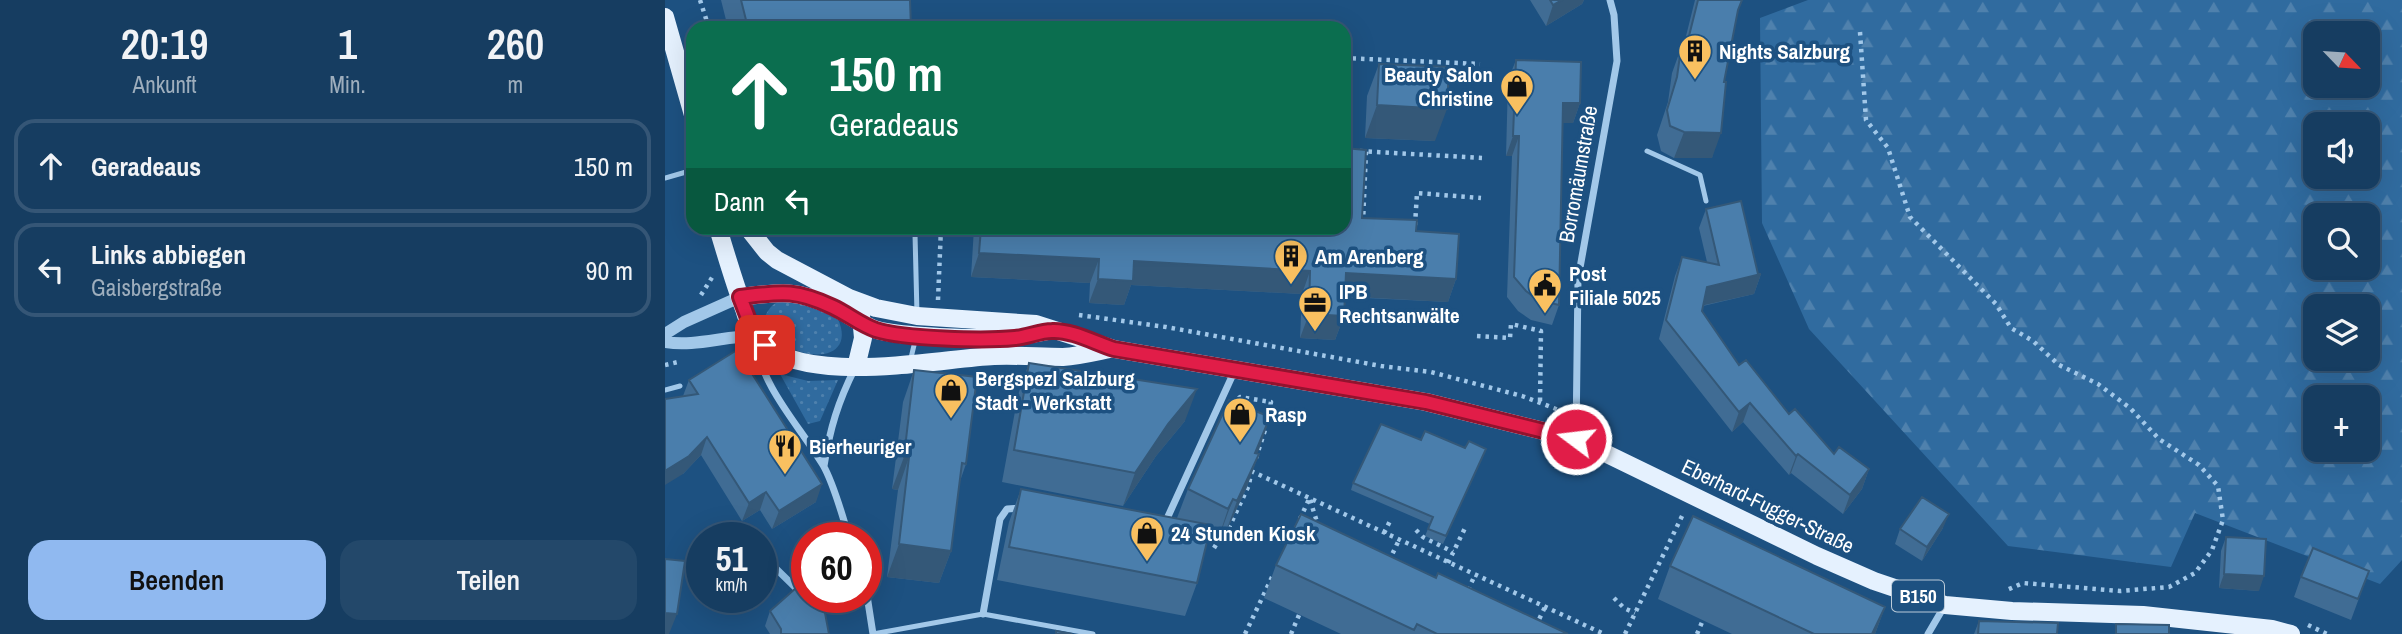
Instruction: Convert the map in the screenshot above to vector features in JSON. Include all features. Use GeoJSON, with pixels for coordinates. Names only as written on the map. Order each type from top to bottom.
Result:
{"type":"FeatureCollection","features":[{"type":"Feature","properties":{"kind":"main road"},"geometry":{"type":"LineString","coordinates":[[665,17],[686,90]]}},
{"type":"Feature","properties":{"kind":"main road"},"geometry":{"type":"LineString","coordinates":[[720,235],[729,268],[755,336]]}},
{"type":"Feature","properties":{"kind":"main road","name":"B150"},"geometry":{"type":"LineString","coordinates":[[754,235],[777,260],[849,298]]}},
{"type":"Feature","properties":{"kind":"main road"},"geometry":{"type":"LineString","coordinates":[[740,297],[786,291],[806,295],[876,330],[916,335],[1015,338],[1052,331]]}},
{"type":"Feature","properties":{"kind":"main road"},"geometry":{"type":"LineString","coordinates":[[849,298],[859,310],[863,323],[863,338],[856,367]]}},
{"type":"Feature","properties":{"kind":"main road","name":"Eberhard-Fugger-Straße"},"geometry":{"type":"LineString","coordinates":[[849,298],[876,308],[917,309],[1036,324],[1114,349],[1426,402],[1576,439],[1817,556],[1874,581],[1945,605],[2143,615],[2272,629],[2296,628]]}},
{"type":"Feature","properties":{"kind":"main road","name":"B150"},"geometry":{"type":"LineString","coordinates":[[755,336],[776,353],[803,362],[856,367]]}},
{"type":"Feature","properties":{"kind":"main road","name":"Eberhard-Fugger-Straße"},"geometry":{"type":"LineString","coordinates":[[856,367],[909,365],[995,356],[1066,356],[1114,349]]}},
{"type":"Feature","properties":{"kind":"street","name":"Borromäumstraße"},"geometry":{"type":"LineString","coordinates":[[1576,439],[1578,279],[1617,61],[1610,0]]}},
{"type":"Feature","properties":{"kind":"street"},"geometry":{"type":"LineString","coordinates":[[665,334],[740,297]]}},
{"type":"Feature","properties":{"kind":"street"},"geometry":{"type":"LineString","coordinates":[[665,342],[680,345],[755,336],[757,355],[764,373],[801,435],[824,467],[844,522]]}},
{"type":"Feature","properties":{"kind":"street"},"geometry":{"type":"LineString","coordinates":[[824,467],[836,408],[856,367]]}},
{"type":"Feature","properties":{"kind":"street"},"geometry":{"type":"LineString","coordinates":[[1159,530],[1167,522],[1235,369]]}},
{"type":"Feature","properties":{"kind":"street"},"geometry":{"type":"LineString","coordinates":[[983,614],[1000,519],[1007,509],[1016,506],[1029,509]]}},
{"type":"Feature","properties":{"kind":"street"},"geometry":{"type":"LineString","coordinates":[[1929,634],[1945,605]]}},
{"type":"Feature","properties":{"kind":"street"},"geometry":{"type":"LineString","coordinates":[[870,613],[873,634]]}},
{"type":"Feature","properties":{"kind":"lane"},"geometry":{"type":"LineString","coordinates":[[1647,151],[1700,175],[1706,201]]}},
{"type":"Feature","properties":{"kind":"lane"},"geometry":{"type":"LineString","coordinates":[[665,178],[686,172]]}},
{"type":"Feature","properties":{"kind":"lane"},"geometry":{"type":"LineString","coordinates":[[909,365],[916,335],[915,235]]}},
{"type":"Feature","properties":{"kind":"lane"},"geometry":{"type":"LineString","coordinates":[[665,390],[680,386]]}},
{"type":"Feature","properties":{"kind":"lane"},"geometry":{"type":"LineString","coordinates":[[873,634],[983,614],[1093,634]]}},
{"type":"Feature","properties":{"kind":"path"},"geometry":{"type":"LineString","coordinates":[[700,0],[707,21]]}},
{"type":"Feature","properties":{"kind":"path"},"geometry":{"type":"LineString","coordinates":[[1860,32],[1866,120],[1888,148],[1910,217],[1996,304],[2011,328],[2033,341],[2059,365],[2098,384],[2130,408],[2159,439],[2199,465],[2218,486],[2223,520],[2212,550],[2195,573],[2169,587],[2120,591],[2023,583],[2005,591],[1991,609]]}},
{"type":"Feature","properties":{"kind":"path"},"geometry":{"type":"LineString","coordinates":[[1351,58],[1480,64]]}},
{"type":"Feature","properties":{"kind":"path"},"geometry":{"type":"LineString","coordinates":[[1355,150],[1482,158]]}},
{"type":"Feature","properties":{"kind":"path"},"geometry":{"type":"LineString","coordinates":[[1363,225],[1366,151]]}},
{"type":"Feature","properties":{"kind":"path"},"geometry":{"type":"LineString","coordinates":[[1415,228],[1417,193],[1481,198]]}},
{"type":"Feature","properties":{"kind":"path"},"geometry":{"type":"LineString","coordinates":[[917,309],[938,304],[941,235]]}},
{"type":"Feature","properties":{"kind":"path"},"geometry":{"type":"LineString","coordinates":[[1067,314],[1166,327],[1381,366],[1431,372],[1540,402],[1576,419]]}},
{"type":"Feature","properties":{"kind":"path"},"geometry":{"type":"LineString","coordinates":[[1477,336],[1510,338],[1511,324],[1541,331],[1540,402]]}},
{"type":"Feature","properties":{"kind":"path"},"geometry":{"type":"LineString","coordinates":[[1214,548],[1222,535],[1226,534],[1249,485],[1251,471],[1262,445],[1271,402]]}},
{"type":"Feature","properties":{"kind":"path"},"geometry":{"type":"LineString","coordinates":[[1251,440],[1262,445]]}},
{"type":"Feature","properties":{"kind":"path"},"geometry":{"type":"LineString","coordinates":[[1251,471],[1604,634]]}},
{"type":"Feature","properties":{"kind":"path"},"geometry":{"type":"LineString","coordinates":[[1625,634],[1692,494]]}},
{"type":"Feature","properties":{"kind":"path"},"geometry":{"type":"LineString","coordinates":[[1299,520],[1309,499]]}},
{"type":"Feature","properties":{"kind":"path"},"geometry":{"type":"LineString","coordinates":[[1309,499],[1319,530]]}},
{"type":"Feature","properties":{"kind":"path"},"geometry":{"type":"LineString","coordinates":[[1384,533],[1391,519]]}},
{"type":"Feature","properties":{"kind":"path"},"geometry":{"type":"LineString","coordinates":[[1448,563],[1465,528]]}},
{"type":"Feature","properties":{"kind":"path"},"geometry":{"type":"LineString","coordinates":[[1416,530],[1423,537],[1453,552]]}},
{"type":"Feature","properties":{"kind":"path"},"geometry":{"type":"LineString","coordinates":[[1386,569],[1399,540]]}},
{"type":"Feature","properties":{"kind":"path"},"geometry":{"type":"LineString","coordinates":[[1245,634],[1276,569]]}},
{"type":"Feature","properties":{"kind":"path"},"geometry":{"type":"LineString","coordinates":[[1465,597],[1475,575]]}},
{"type":"Feature","properties":{"kind":"path"},"geometry":{"type":"LineString","coordinates":[[1614,597],[1635,613]]}},
{"type":"Feature","properties":{"kind":"path"},"geometry":{"type":"LineString","coordinates":[[1532,634],[1545,607]]}},
{"type":"Feature","properties":{"kind":"path"},"geometry":{"type":"LineString","coordinates":[[1291,634],[1299,615]]}},
{"type":"Feature","properties":{"kind":"path"},"geometry":{"type":"LineString","coordinates":[[1697,634],[1703,620]]}},
{"type":"Feature","properties":{"kind":"path"},"geometry":{"type":"LineString","coordinates":[[2296,628],[2327,634]]}},
{"type":"Feature","properties":{"kind":"green space"},"geometry":{"type":"Polygon","coordinates":[[[1808,0],[2402,0],[2402,560],[2380,584],[2195,513],[2171,567],[2008,546],[1809,329],[1762,223],[1760,18],[1808,0]]]}},
{"type":"Feature","properties":{"kind":"green space"},"geometry":{"type":"Polygon","coordinates":[[[792,299],[835,313],[842,331],[840,344],[831,352],[803,353],[773,336],[763,321],[777,302],[792,299]]]}},
{"type":"Feature","properties":{"kind":"green space"},"geometry":{"type":"Polygon","coordinates":[[[780,374],[808,381],[838,380],[820,421],[808,424],[780,374]]]}},
{"type":"Feature","properties":{"kind":"building"},"geometry":{"type":"Polygon","coordinates":[[[741,0],[910,0],[911,21],[746,21],[741,0]]]}},
{"type":"Feature","properties":{"kind":"building","name":"Nights Salzburg"},"geometry":{"type":"Polygon","coordinates":[[[1698,0],[1742,0],[1724,82],[1721,133],[1684,132],[1670,126],[1667,110],[1677,77],[1681,48],[1686,48],[1698,0]]]}},
{"type":"Feature","properties":{"kind":"building"},"geometry":{"type":"Polygon","coordinates":[[[1516,60],[1581,62],[1580,103],[1563,103],[1559,305],[1538,300],[1514,277],[1519,136],[1513,136],[1516,60]]]}},
{"type":"Feature","properties":{"kind":"building"},"geometry":{"type":"Polygon","coordinates":[[[1379,64],[1449,67],[1447,109],[1377,105],[1379,64]]]}},
{"type":"Feature","properties":{"kind":"building"},"geometry":{"type":"Polygon","coordinates":[[[1351,149],[1366,150],[1362,218],[1417,220],[1416,231],[1459,234],[1456,279],[1346,273],[1344,316],[1309,314],[1310,271],[1134,261],[1133,281],[1098,279],[1099,259],[979,253],[980,235],[1351,235],[1351,149]]]}},
{"type":"Feature","properties":{"kind":"building"},"geometry":{"type":"Polygon","coordinates":[[[1741,201],[1758,274],[1761,274],[1707,287],[1702,311],[1739,365],[1746,360],[1789,414],[1795,409],[1834,454],[1839,447],[1869,469],[1850,495],[1798,454],[1796,456],[1750,403],[1739,412],[1666,320],[1682,257],[1719,265],[1706,209],[1741,201]]]}},
{"type":"Feature","properties":{"kind":"building"},"geometry":{"type":"Polygon","coordinates":[[[737,350],[822,484],[779,511],[766,492],[749,503],[707,437],[689,456],[665,471],[665,399],[698,394],[689,380],[737,350]]]}},
{"type":"Feature","properties":{"kind":"building"},"geometry":{"type":"Polygon","coordinates":[[[1029,363],[1197,389],[1168,424],[1135,473],[1014,450],[1029,363]]]}},
{"type":"Feature","properties":{"kind":"building"},"geometry":{"type":"Polygon","coordinates":[[[914,370],[977,377],[966,464],[962,463],[951,551],[899,544],[909,457],[904,457],[914,370]]]}},
{"type":"Feature","properties":{"kind":"building"},"geometry":{"type":"Polygon","coordinates":[[[1229,400],[1270,417],[1255,453],[1259,454],[1237,501],[1233,499],[1228,509],[1188,489],[1229,400]]]}},
{"type":"Feature","properties":{"kind":"building"},"geometry":{"type":"Polygon","coordinates":[[[1381,424],[1421,440],[1425,431],[1465,448],[1469,441],[1486,449],[1446,536],[1428,529],[1433,517],[1353,483],[1381,424]]]}},
{"type":"Feature","properties":{"kind":"building"},"geometry":{"type":"Polygon","coordinates":[[[1021,489],[1211,525],[1197,583],[1009,547],[1021,489]]]}},
{"type":"Feature","properties":{"kind":"building"},"geometry":{"type":"Polygon","coordinates":[[[1922,497],[1949,514],[1927,547],[1900,529],[1922,497]]]}},
{"type":"Feature","properties":{"kind":"building"},"geometry":{"type":"Polygon","coordinates":[[[1301,514],[1436,578],[1438,573],[1568,634],[1437,634],[1417,624],[1414,630],[1276,565],[1301,514]]]}},
{"type":"Feature","properties":{"kind":"building"},"geometry":{"type":"Polygon","coordinates":[[[1693,516],[1885,607],[1872,634],[1814,634],[1670,566],[1693,516]]]}},
{"type":"Feature","properties":{"kind":"building"},"geometry":{"type":"Polygon","coordinates":[[[2226,537],[2266,539],[2264,576],[2224,574],[2226,537]]]}},
{"type":"Feature","properties":{"kind":"building"},"geometry":{"type":"Polygon","coordinates":[[[2313,548],[2369,571],[2358,599],[2301,577],[2313,548]]]}},
{"type":"Feature","properties":{"kind":"building"},"geometry":{"type":"Polygon","coordinates":[[[665,559],[685,561],[677,614],[665,613],[665,559]]]}},
{"type":"Feature","properties":{"kind":"building"},"geometry":{"type":"Polygon","coordinates":[[[791,592],[791,613],[825,613],[829,634],[781,634],[781,629],[771,613],[777,613],[777,605],[791,592]]]}},
{"type":"Feature","properties":{"kind":"building"},"geometry":{"type":"Polygon","coordinates":[[[1979,621],[2058,623],[2057,634],[1978,634],[1979,621]]]}},
{"type":"Feature","properties":{"kind":"building"},"geometry":{"type":"Polygon","coordinates":[[[2116,624],[2169,625],[2169,634],[2116,634],[2116,624]]]}},
{"type":"Feature","properties":{"kind":"waterway"},"geometry":{"type":"LineString","coordinates":[[777,570],[791,583]]}},
{"type":"Feature","properties":{"kind":"place","name":"Nights Salzburg"},"geometry":{"type":"Point","coordinates":[1695,81]}},
{"type":"Feature","properties":{"kind":"place","name":"Beauty Salon Christine"},"geometry":{"type":"Point","coordinates":[1517,116]}},
{"type":"Feature","properties":{"kind":"place","name":"Am Arenberg"},"geometry":{"type":"Point","coordinates":[1291,286]}},
{"type":"Feature","properties":{"kind":"place","name":"Post Filiale 5025"},"geometry":{"type":"Point","coordinates":[1545,315]}},
{"type":"Feature","properties":{"kind":"place","name":"IPB Rechtsanwälte"},"geometry":{"type":"Point","coordinates":[1315,333]}},
{"type":"Feature","properties":{"kind":"place","name":"Bergspezl Salzburg Stadt - Werkstatt"},"geometry":{"type":"Point","coordinates":[951,420]}},
{"type":"Feature","properties":{"kind":"place","name":"Rasp"},"geometry":{"type":"Point","coordinates":[1240,444]}},
{"type":"Feature","properties":{"kind":"place","name":"Bierheuriger"},"geometry":{"type":"Point","coordinates":[785,476]}},
{"type":"Feature","properties":{"kind":"place","name":"24 Stunden Kiosk"},"geometry":{"type":"Point","coordinates":[1147,563]}},
{"type":"Feature","properties":{"kind":"route"},"geometry":{"type":"LineString","coordinates":[[765,345],[755,336],[740,297],[786,291],[806,295],[876,330],[946,338],[1015,338],[1052,331],[1066,333],[1114,349],[1426,402],[1576,439]]}}]}
